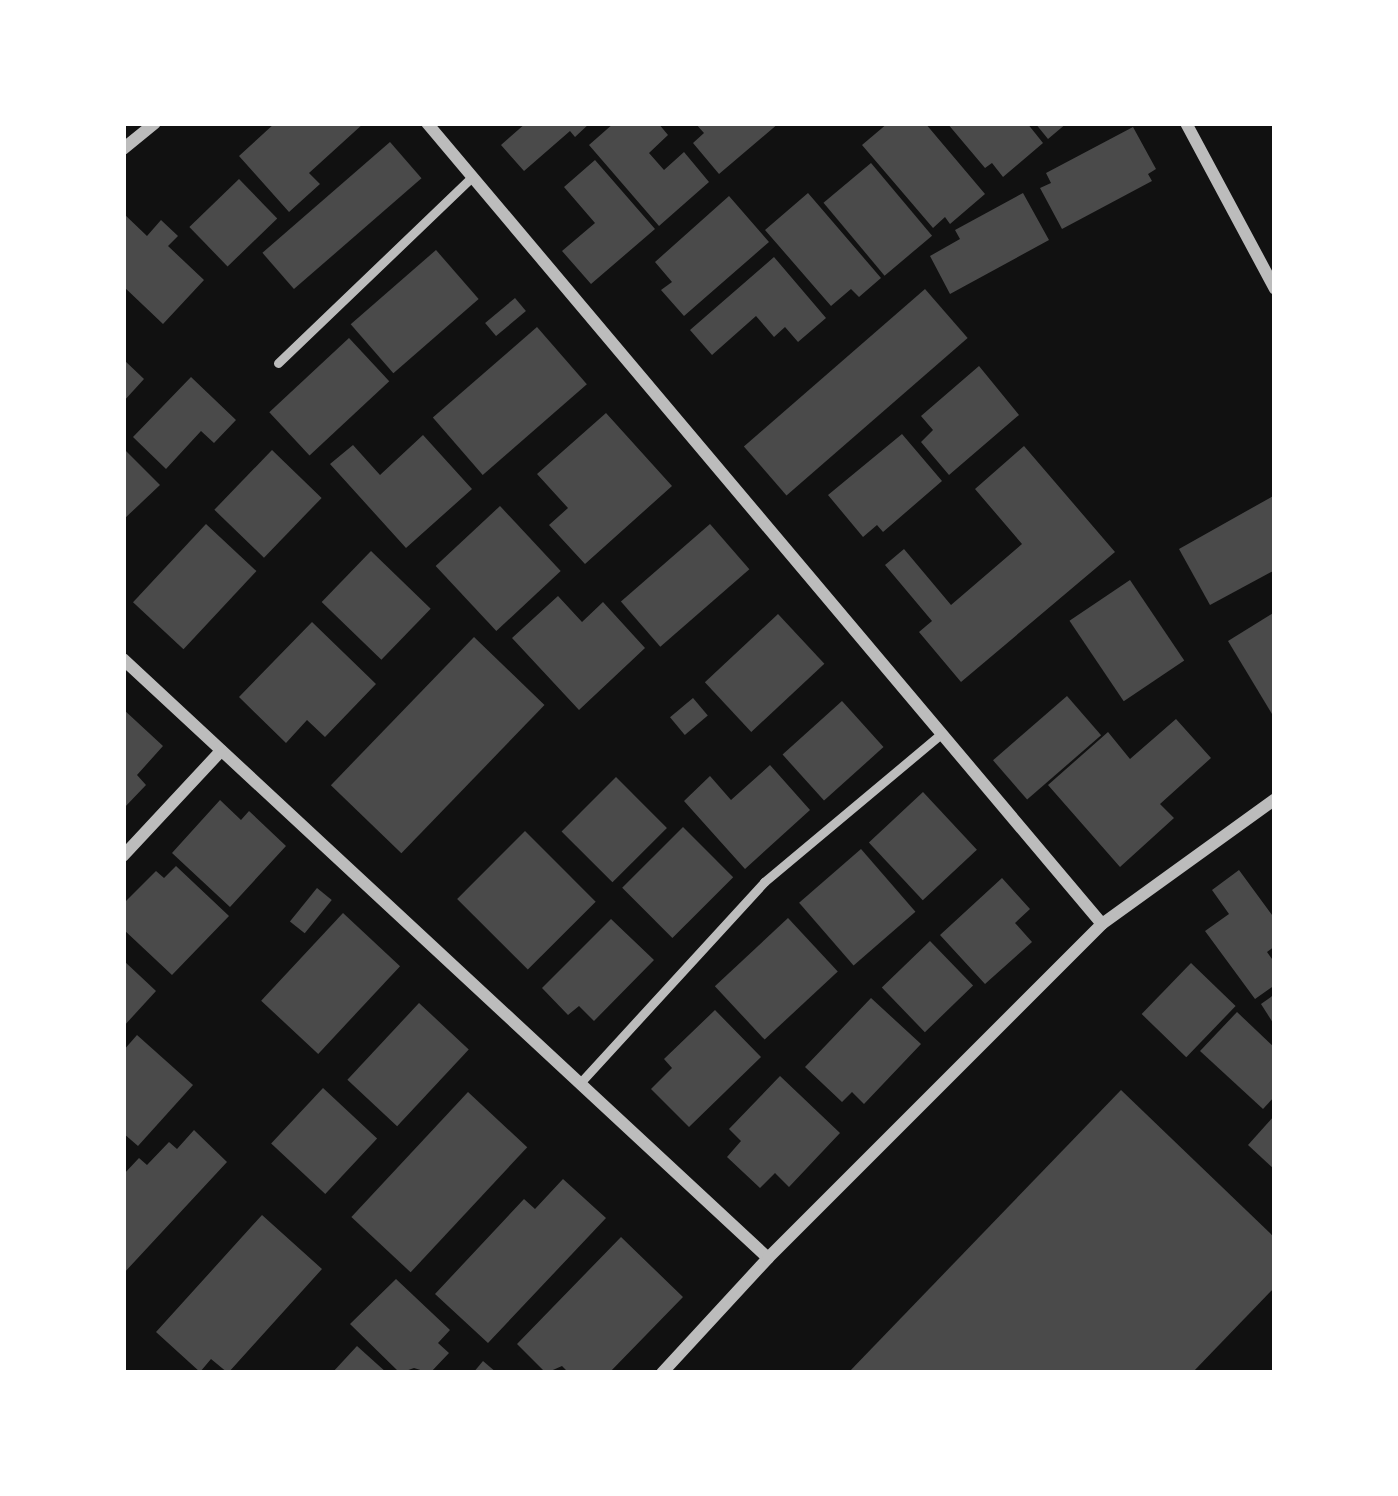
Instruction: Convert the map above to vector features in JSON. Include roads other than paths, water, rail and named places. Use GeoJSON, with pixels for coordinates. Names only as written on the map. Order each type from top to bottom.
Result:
{"type":"FeatureCollection","features":[{"type":"Feature","properties":{"kind":"street"},"geometry":{"type":"LineString","coordinates":[[123,148],[155,123]]}},
{"type":"Feature","properties":{"kind":"street"},"geometry":{"type":"LineString","coordinates":[[427,123],[1102,924]]}},
{"type":"Feature","properties":{"kind":"street"},"geometry":{"type":"LineString","coordinates":[[1186,123],[1275,289]]}},
{"type":"Feature","properties":{"kind":"street"},"geometry":{"type":"LineString","coordinates":[[123,659],[768,1258]]}},
{"type":"Feature","properties":{"kind":"street"},"geometry":{"type":"LineString","coordinates":[[123,856],[221,752]]}},
{"type":"Feature","properties":{"kind":"street"},"geometry":{"type":"LineString","coordinates":[[662,1373],[768,1258],[1102,924],[1275,799]]}},
{"type":"Feature","properties":{"kind":"lane"},"geometry":{"type":"LineString","coordinates":[[278,363],[472,177]]}},
{"type":"Feature","properties":{"kind":"lane"},"geometry":{"type":"LineString","coordinates":[[580,1083],[764,882],[941,734]]}}]}
